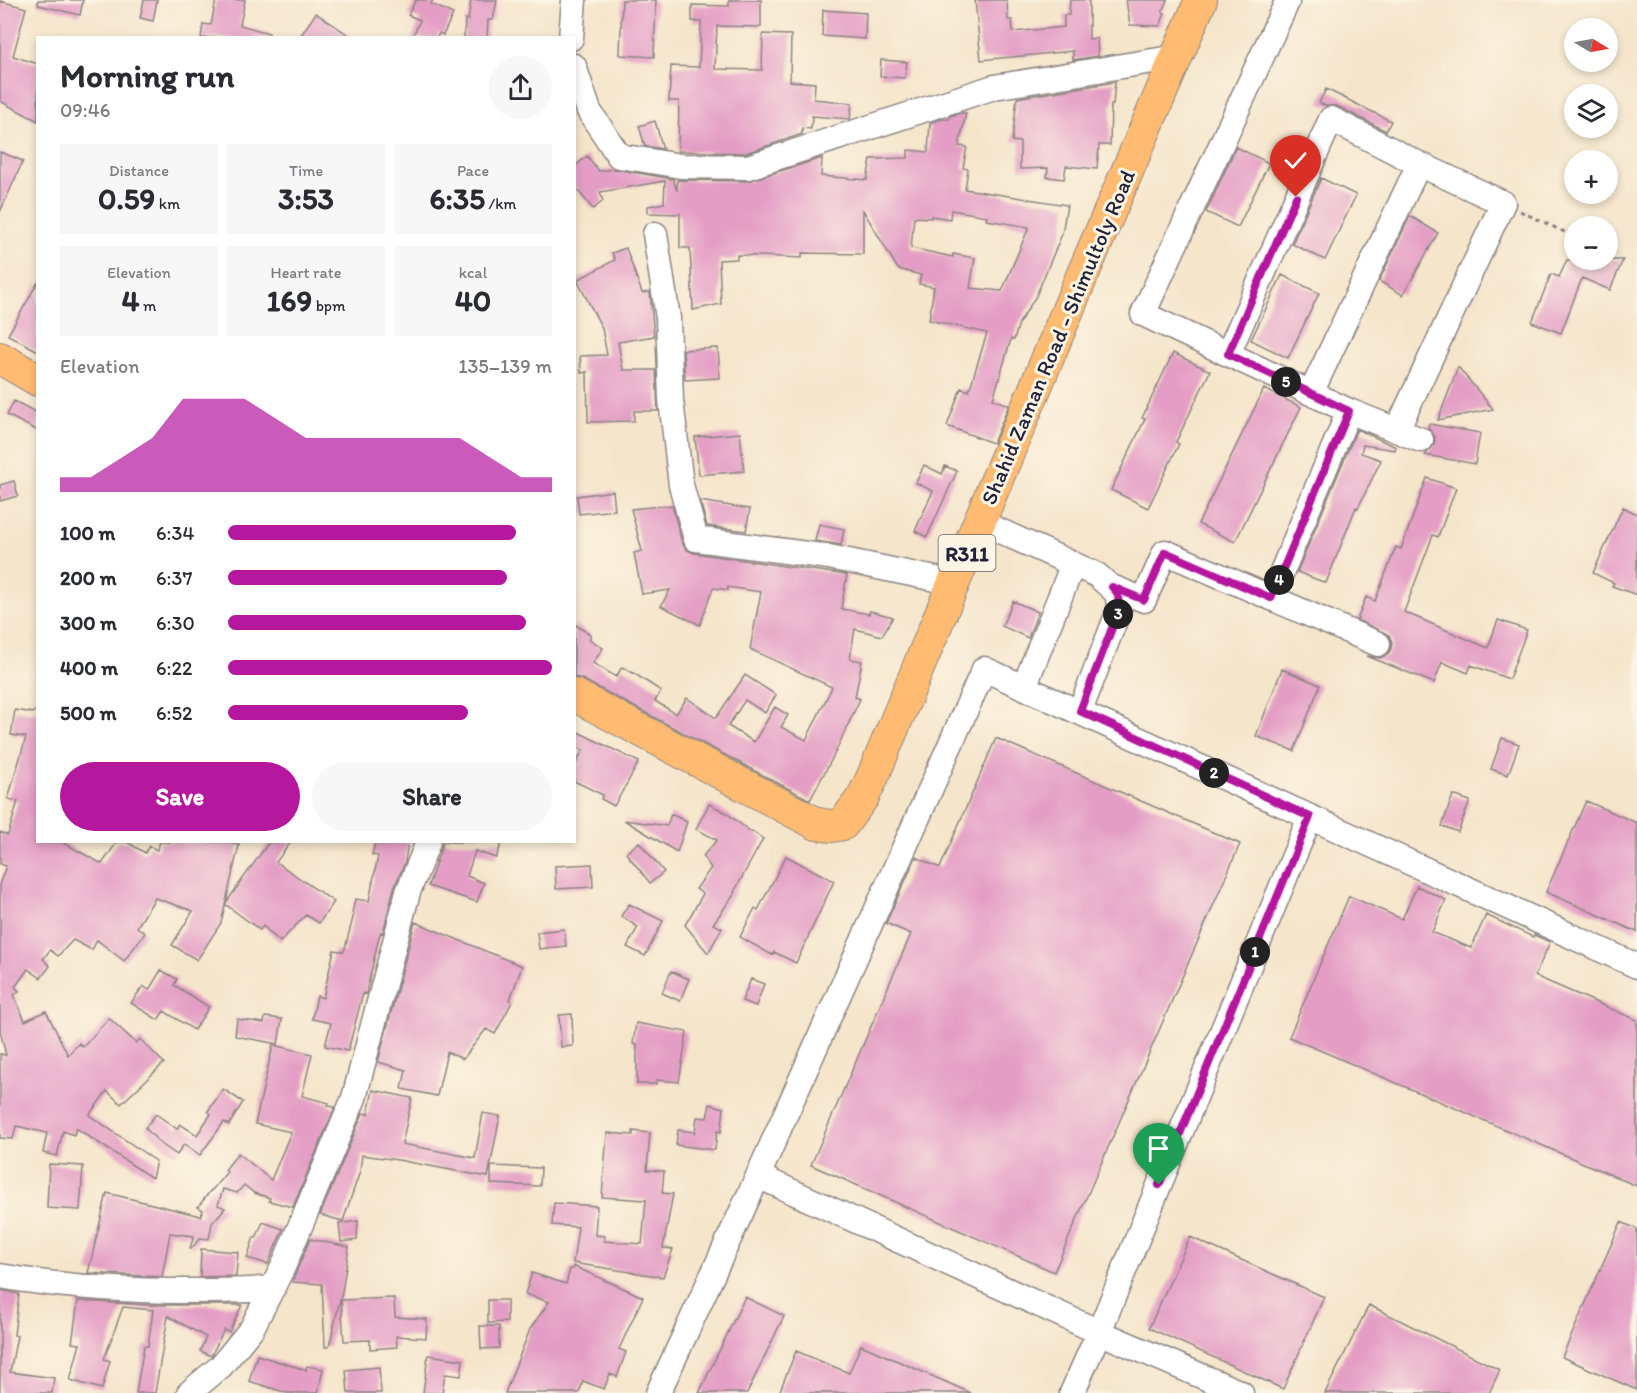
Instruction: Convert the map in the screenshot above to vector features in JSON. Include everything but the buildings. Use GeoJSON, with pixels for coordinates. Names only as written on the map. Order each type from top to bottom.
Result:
{"type":"FeatureCollection","features":[{"type":"Feature","properties":{"kind":"main road","name":"Shahid Zaman Road - Shimultoly Road"},"geometry":{"type":"LineString","coordinates":[[576,696],[817,824],[831,826],[843,824],[863,797],[873,776],[1082,276],[1201,0]]}},
{"type":"Feature","properties":{"kind":"main road"},"geometry":{"type":"LineString","coordinates":[[0,358],[36,379]]}},
{"type":"Feature","properties":{"kind":"street"},"geometry":{"type":"LineString","coordinates":[[572,36],[574,0]]}},
{"type":"Feature","properties":{"kind":"street"},"geometry":{"type":"LineString","coordinates":[[1287,2],[1143,314],[1349,411],[1421,440]]}},
{"type":"Feature","properties":{"kind":"street"},"geometry":{"type":"LineString","coordinates":[[576,72],[589,111],[619,156],[681,165],[748,167],[994,87],[1177,57]]}},
{"type":"Feature","properties":{"kind":"street"},"geometry":{"type":"LineString","coordinates":[[1228,354],[1331,119],[1419,164],[1503,203],[1397,430]]}},
{"type":"Feature","properties":{"kind":"street"},"geometry":{"type":"LineString","coordinates":[[1311,393],[1419,164]]}},
{"type":"Feature","properties":{"kind":"street"},"geometry":{"type":"LineString","coordinates":[[655,234],[668,318],[671,400],[681,485],[696,539],[829,557],[955,583]]}},
{"type":"Feature","properties":{"kind":"street"},"geometry":{"type":"LineString","coordinates":[[1271,598],[1349,411]]}},
{"type":"Feature","properties":{"kind":"street"},"geometry":{"type":"LineString","coordinates":[[980,522],[1097,575],[1118,594],[1119,610],[1080,711]]}},
{"type":"Feature","properties":{"kind":"street"},"geometry":{"type":"LineString","coordinates":[[1112,587],[1144,600],[1165,552],[1378,644]]}},
{"type":"Feature","properties":{"kind":"street"},"geometry":{"type":"LineString","coordinates":[[1024,687],[1073,564]]}},
{"type":"Feature","properties":{"kind":"street"},"geometry":{"type":"LineString","coordinates":[[658,1393],[758,1176],[984,669],[1637,966]]}},
{"type":"Feature","properties":{"kind":"street"},"geometry":{"type":"LineString","coordinates":[[1071,1393],[1099,1332],[1310,817]]}},
{"type":"Feature","properties":{"kind":"street"},"geometry":{"type":"LineString","coordinates":[[189,1393],[221,1366],[252,1328],[273,1288],[354,1098],[408,892],[428,843]]}},
{"type":"Feature","properties":{"kind":"street"},"geometry":{"type":"LineString","coordinates":[[758,1176],[1099,1332],[1241,1393]]}},
{"type":"Feature","properties":{"kind":"street"},"geometry":{"type":"LineString","coordinates":[[0,1276],[125,1290],[240,1292],[273,1288]]}},
{"type":"Feature","properties":{"kind":"path"},"geometry":{"type":"LineString","coordinates":[[1503,203],[1564,232]]}},
{"type":"Feature","properties":{"kind":"route"},"geometry":{"type":"LineString","coordinates":[[1159,1185],[1310,817],[1080,711],[1119,610],[1118,594],[1112,587],[1144,600],[1165,552],[1271,598],[1349,411],[1228,354],[1296,197]]}}]}
